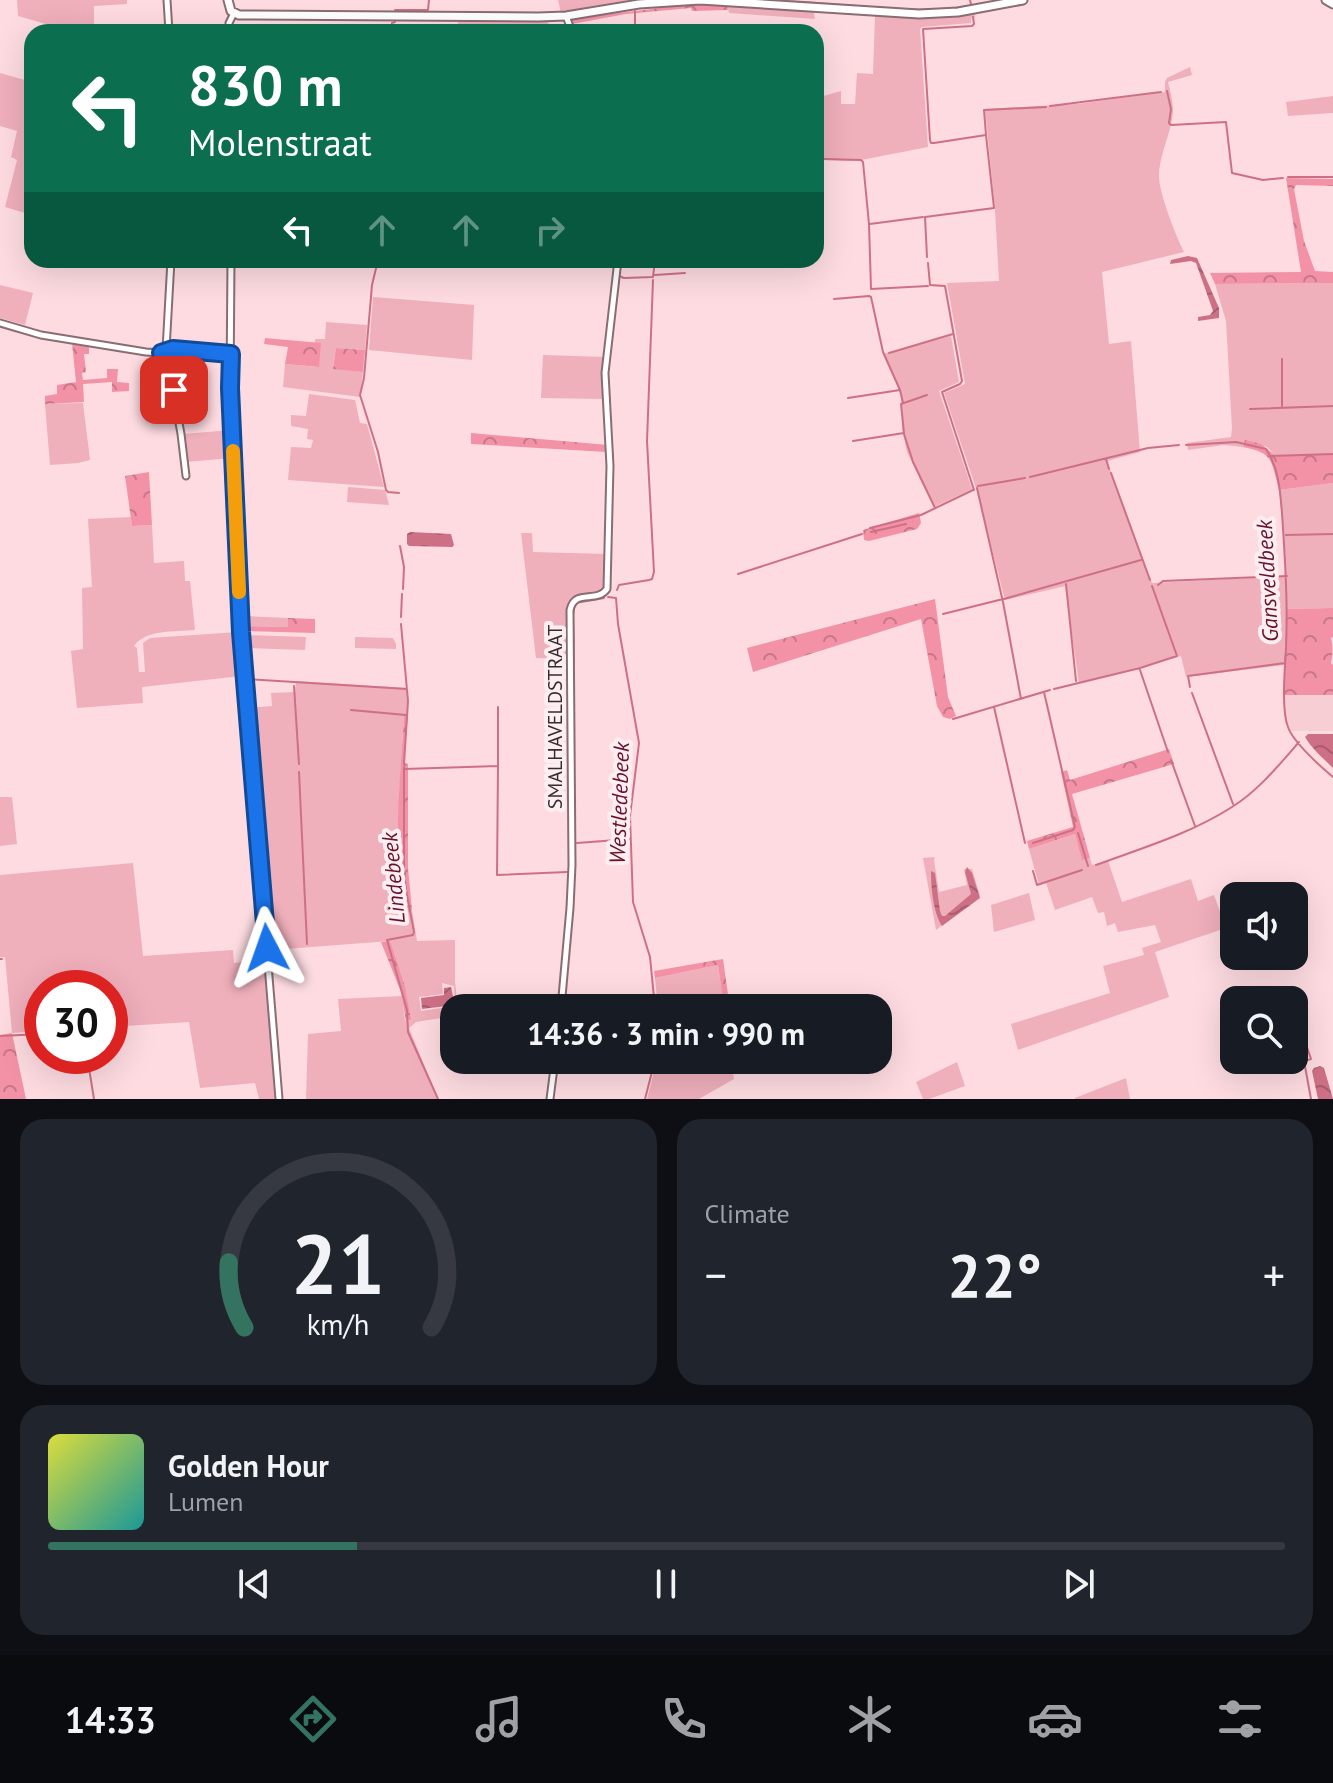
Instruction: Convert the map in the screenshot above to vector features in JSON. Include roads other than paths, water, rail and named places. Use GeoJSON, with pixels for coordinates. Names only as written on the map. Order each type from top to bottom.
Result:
{"type":"FeatureCollection","features":[{"type":"Feature","properties":{"kind":"main road"},"geometry":{"type":"LineString","coordinates":[[228,0],[229,8],[234,13],[254,16],[566,16],[639,4],[700,0],[919,14],[958,12],[1023,0]]}},
{"type":"Feature","properties":{"kind":"main road"},"geometry":{"type":"LineString","coordinates":[[1326,0],[1333,4]]}},
{"type":"Feature","properties":{"kind":"street"},"geometry":{"type":"LineString","coordinates":[[167,0],[168,24]]}},
{"type":"Feature","properties":{"kind":"street"},"geometry":{"type":"LineString","coordinates":[[229,24],[234,13]]}},
{"type":"Feature","properties":{"kind":"street"},"geometry":{"type":"LineString","coordinates":[[566,16],[569,24]]}},
{"type":"Feature","properties":{"kind":"street"},"geometry":{"type":"LineString","coordinates":[[170,268],[163,352],[174,390],[186,476]]}},
{"type":"Feature","properties":{"kind":"street"},"geometry":{"type":"LineString","coordinates":[[231,268],[230,388],[241,632],[279,1099]]}},
{"type":"Feature","properties":{"kind":"street","name":"SMALHAVELDSTRAAT"},"geometry":{"type":"LineString","coordinates":[[562,994],[572,865],[570,610],[576,599],[601,595],[607,589],[610,466],[605,373],[617,268]]}},
{"type":"Feature","properties":{"kind":"street"},"geometry":{"type":"LineString","coordinates":[[0,323],[41,335],[146,352],[173,349],[231,354]]}},
{"type":"Feature","properties":{"kind":"street"},"geometry":{"type":"LineString","coordinates":[[550,1099],[553,1074]]}},
{"type":"Feature","properties":{"kind":"water"},"geometry":{"type":"Polygon","coordinates":[[[1188,256],[1197,258],[1219,308],[1219,318],[1198,321],[1198,317],[1210,315],[1213,311],[1196,263],[1170,264],[1171,260],[1188,256]]]}},
{"type":"Feature","properties":{"kind":"water"},"geometry":{"type":"Polygon","coordinates":[[[407,534],[451,534],[454,545],[409,546],[407,534]]]}},
{"type":"Feature","properties":{"kind":"water"},"geometry":{"type":"Polygon","coordinates":[[[1308,734],[1333,734],[1333,768],[1305,737],[1308,734]]]}},
{"type":"Feature","properties":{"kind":"water"},"geometry":{"type":"Polygon","coordinates":[[[967,867],[980,898],[942,926],[932,892],[931,871],[935,873],[940,911],[945,916],[971,894],[965,872],[967,867]]]}},
{"type":"Feature","properties":{"kind":"water"},"geometry":{"type":"Polygon","coordinates":[[[451,987],[453,994],[444,994],[444,988],[451,987]]]}},
{"type":"Feature","properties":{"kind":"water"},"geometry":{"type":"Polygon","coordinates":[[[440,996],[440,1007],[422,1009],[421,998],[440,996]]]}},
{"type":"Feature","properties":{"kind":"water"},"geometry":{"type":"Polygon","coordinates":[[[1320,1066],[1324,1068],[1333,1099],[1318,1099],[1312,1071],[1320,1066]]]}},
{"type":"Feature","properties":{"kind":"waterway","name":"Lindebeek"},"geometry":{"type":"LineString","coordinates":[[395,10],[428,10],[429,0]]}},
{"type":"Feature","properties":{"kind":"waterway","name":"Gansveldbeek"},"geometry":{"type":"LineString","coordinates":[[970,0],[971,4]]}},
{"type":"Feature","properties":{"kind":"waterway","name":"Westledebeek"},"geometry":{"type":"LineString","coordinates":[[635,11],[635,24]]}},
{"type":"Feature","properties":{"kind":"waterway","name":"Gansveldbeek"},"geometry":{"type":"LineString","coordinates":[[927,257],[925,217],[994,208],[986,135],[934,143],[930,140],[923,29],[972,26],[973,17]]}},
{"type":"Feature","properties":{"kind":"waterway","name":"Lindebeek"},"geometry":{"type":"LineString","coordinates":[[392,24],[395,22]]}},
{"type":"Feature","properties":{"kind":"waterway"},"geometry":{"type":"LineString","coordinates":[[1167,91],[1171,125],[1226,122],[1232,173],[1263,180],[1283,178]]}},
{"type":"Feature","properties":{"kind":"waterway"},"geometry":{"type":"LineString","coordinates":[[1050,106],[1161,92]]}},
{"type":"Feature","properties":{"kind":"waterway"},"geometry":{"type":"LineString","coordinates":[[986,135],[984,110],[1046,107]]}},
{"type":"Feature","properties":{"kind":"waterway"},"geometry":{"type":"LineString","coordinates":[[824,159],[863,162],[871,289],[928,286]]}},
{"type":"Feature","properties":{"kind":"waterway"},"geometry":{"type":"LineString","coordinates":[[1288,177],[1333,177]]}},
{"type":"Feature","properties":{"kind":"waterway"},"geometry":{"type":"LineString","coordinates":[[870,224],[923,217]]}},
{"type":"Feature","properties":{"kind":"waterway","name":"Gansveldbeek"},"geometry":{"type":"LineString","coordinates":[[928,263],[930,285],[945,286],[962,381],[942,392],[974,490]]}},
{"type":"Feature","properties":{"kind":"waterway","name":"Lindebeek"},"geometry":{"type":"LineString","coordinates":[[376,268],[360,395],[386,490],[399,493]]}},
{"type":"Feature","properties":{"kind":"waterway"},"geometry":{"type":"LineString","coordinates":[[619,276],[653,277],[654,268]]}},
{"type":"Feature","properties":{"kind":"waterway"},"geometry":{"type":"LineString","coordinates":[[655,275],[685,273]]}},
{"type":"Feature","properties":{"kind":"waterway","name":"Westledebeek"},"geometry":{"type":"LineString","coordinates":[[617,590],[619,585],[652,579],[654,572],[647,441],[653,280]]}},
{"type":"Feature","properties":{"kind":"waterway"},"geometry":{"type":"LineString","coordinates":[[834,299],[871,297],[883,352],[900,390]]}},
{"type":"Feature","properties":{"kind":"waterway"},"geometry":{"type":"LineString","coordinates":[[889,353],[953,334]]}},
{"type":"Feature","properties":{"kind":"waterway"},"geometry":{"type":"LineString","coordinates":[[1282,359],[1282,406]]}},
{"type":"Feature","properties":{"kind":"waterway"},"geometry":{"type":"LineString","coordinates":[[848,398],[900,390],[903,403]]}},
{"type":"Feature","properties":{"kind":"waterway"},"geometry":{"type":"LineString","coordinates":[[853,441],[904,433],[901,404],[927,395]]}},
{"type":"Feature","properties":{"kind":"waterway"},"geometry":{"type":"LineString","coordinates":[[1250,409],[1333,406]]}},
{"type":"Feature","properties":{"kind":"waterway"},"geometry":{"type":"LineString","coordinates":[[904,434],[913,462],[935,508]]}},
{"type":"Feature","properties":{"kind":"waterway","name":"Gansveldbeek"},"geometry":{"type":"LineString","coordinates":[[1186,445],[1236,442],[1266,449],[1270,457],[1279,488],[1284,547],[1286,719],[1295,740],[1333,777]]}},
{"type":"Feature","properties":{"kind":"waterway","name":"Gansveldbeek"},"geometry":{"type":"LineString","coordinates":[[1030,477],[1148,448],[1179,445]]}},
{"type":"Feature","properties":{"kind":"waterway"},"geometry":{"type":"LineString","coordinates":[[1270,456],[1333,454]]}},
{"type":"Feature","properties":{"kind":"waterway"},"geometry":{"type":"LineString","coordinates":[[1106,459],[1109,469]]}},
{"type":"Feature","properties":{"kind":"waterway"},"geometry":{"type":"LineString","coordinates":[[1111,473],[1150,580]]}},
{"type":"Feature","properties":{"kind":"waterway","name":"Gansveldbeek"},"geometry":{"type":"LineString","coordinates":[[978,486],[1025,478]]}},
{"type":"Feature","properties":{"kind":"waterway"},"geometry":{"type":"LineString","coordinates":[[977,488],[1021,699]]}},
{"type":"Feature","properties":{"kind":"waterway","name":"Gansveldbeek"},"geometry":{"type":"LineString","coordinates":[[870,528],[921,515],[973,490]]}},
{"type":"Feature","properties":{"kind":"waterway"},"geometry":{"type":"LineString","coordinates":[[871,532],[906,524]]}},
{"type":"Feature","properties":{"kind":"waterway"},"geometry":{"type":"LineString","coordinates":[[738,574],[862,534]]}},
{"type":"Feature","properties":{"kind":"waterway"},"geometry":{"type":"LineString","coordinates":[[1286,535],[1333,534]]}},
{"type":"Feature","properties":{"kind":"waterway","name":"Lindebeek"},"geometry":{"type":"LineString","coordinates":[[400,546],[404,567],[403,589]]}},
{"type":"Feature","properties":{"kind":"waterway"},"geometry":{"type":"LineString","coordinates":[[1004,599],[1141,560]]}},
{"type":"Feature","properties":{"kind":"waterway"},"geometry":{"type":"LineString","coordinates":[[1158,585],[1163,581],[1287,576]]}},
{"type":"Feature","properties":{"kind":"waterway"},"geometry":{"type":"LineString","coordinates":[[1066,584],[1076,681]]}},
{"type":"Feature","properties":{"kind":"waterway"},"geometry":{"type":"LineString","coordinates":[[1054,689],[1177,656],[1152,586]]}},
{"type":"Feature","properties":{"kind":"waterway","name":"Lindebeek"},"geometry":{"type":"LineString","coordinates":[[401,617],[402,594]]}},
{"type":"Feature","properties":{"kind":"waterway","name":"Westledebeek"},"geometry":{"type":"LineString","coordinates":[[608,597],[616,598],[639,743],[630,816],[633,902],[650,957],[654,994]]}},
{"type":"Feature","properties":{"kind":"waterway"},"geometry":{"type":"LineString","coordinates":[[574,664],[575,603],[604,598]]}},
{"type":"Feature","properties":{"kind":"waterway"},"geometry":{"type":"LineString","coordinates":[[943,614],[1003,599]]}},
{"type":"Feature","properties":{"kind":"waterway","name":"Lindebeek"},"geometry":{"type":"LineString","coordinates":[[401,624],[408,701],[404,764]]}},
{"type":"Feature","properties":{"kind":"waterway"},"geometry":{"type":"LineString","coordinates":[[1190,687],[1188,676],[1285,663]]}},
{"type":"Feature","properties":{"kind":"waterway"},"geometry":{"type":"LineString","coordinates":[[1140,670],[1168,752]]}},
{"type":"Feature","properties":{"kind":"waterway"},"geometry":{"type":"LineString","coordinates":[[247,679],[407,689]]}},
{"type":"Feature","properties":{"kind":"waterway"},"geometry":{"type":"LineString","coordinates":[[294,686],[299,764]]}},
{"type":"Feature","properties":{"kind":"waterway"},"geometry":{"type":"LineString","coordinates":[[953,719],[1050,690]]}},
{"type":"Feature","properties":{"kind":"waterway"},"geometry":{"type":"LineString","coordinates":[[1033,843],[1075,827],[1044,692]]}},
{"type":"Feature","properties":{"kind":"waterway"},"geometry":{"type":"LineString","coordinates":[[1192,693],[1233,804]]}},
{"type":"Feature","properties":{"kind":"waterway"},"geometry":{"type":"LineString","coordinates":[[498,707],[498,766]]}},
{"type":"Feature","properties":{"kind":"waterway"},"geometry":{"type":"LineString","coordinates":[[994,707],[1025,843]]}},
{"type":"Feature","properties":{"kind":"waterway"},"geometry":{"type":"LineString","coordinates":[[351,710],[406,715]]}},
{"type":"Feature","properties":{"kind":"waterway"},"geometry":{"type":"LineString","coordinates":[[1096,865],[1183,833],[1216,817],[1242,801],[1299,742]]}},
{"type":"Feature","properties":{"kind":"waterway"},"geometry":{"type":"LineString","coordinates":[[1171,760],[1195,826]]}},
{"type":"Feature","properties":{"kind":"waterway","name":"Lindebeek"},"geometry":{"type":"LineString","coordinates":[[438,1099],[408,1032],[407,1010],[387,940],[413,935],[414,932],[404,869],[404,769],[498,766],[497,875],[567,872]]}},
{"type":"Feature","properties":{"kind":"waterway"},"geometry":{"type":"LineString","coordinates":[[299,772],[307,944]]}},
{"type":"Feature","properties":{"kind":"waterway"},"geometry":{"type":"LineString","coordinates":[[1078,833],[1088,866]]}},
{"type":"Feature","properties":{"kind":"waterway"},"geometry":{"type":"LineString","coordinates":[[577,843],[630,839]]}},
{"type":"Feature","properties":{"kind":"waterway"},"geometry":{"type":"LineString","coordinates":[[1033,871],[1037,885],[1082,870]]}},
{"type":"Feature","properties":{"kind":"waterway"},"geometry":{"type":"LineString","coordinates":[[0,1036],[24,1035]]}},
{"type":"Feature","properties":{"kind":"waterway"},"geometry":{"type":"LineString","coordinates":[[1308,1050],[1311,1059],[1308,1060]]}},
{"type":"Feature","properties":{"kind":"waterway"},"geometry":{"type":"LineString","coordinates":[[90,1074],[94,1099]]}},
{"type":"Feature","properties":{"kind":"waterway","name":"Westledebeek"},"geometry":{"type":"LineString","coordinates":[[645,1099],[651,1074]]}},
{"type":"Feature","properties":{"kind":"waterway"},"geometry":{"type":"LineString","coordinates":[[1306,1074],[1311,1099]]}}]}
